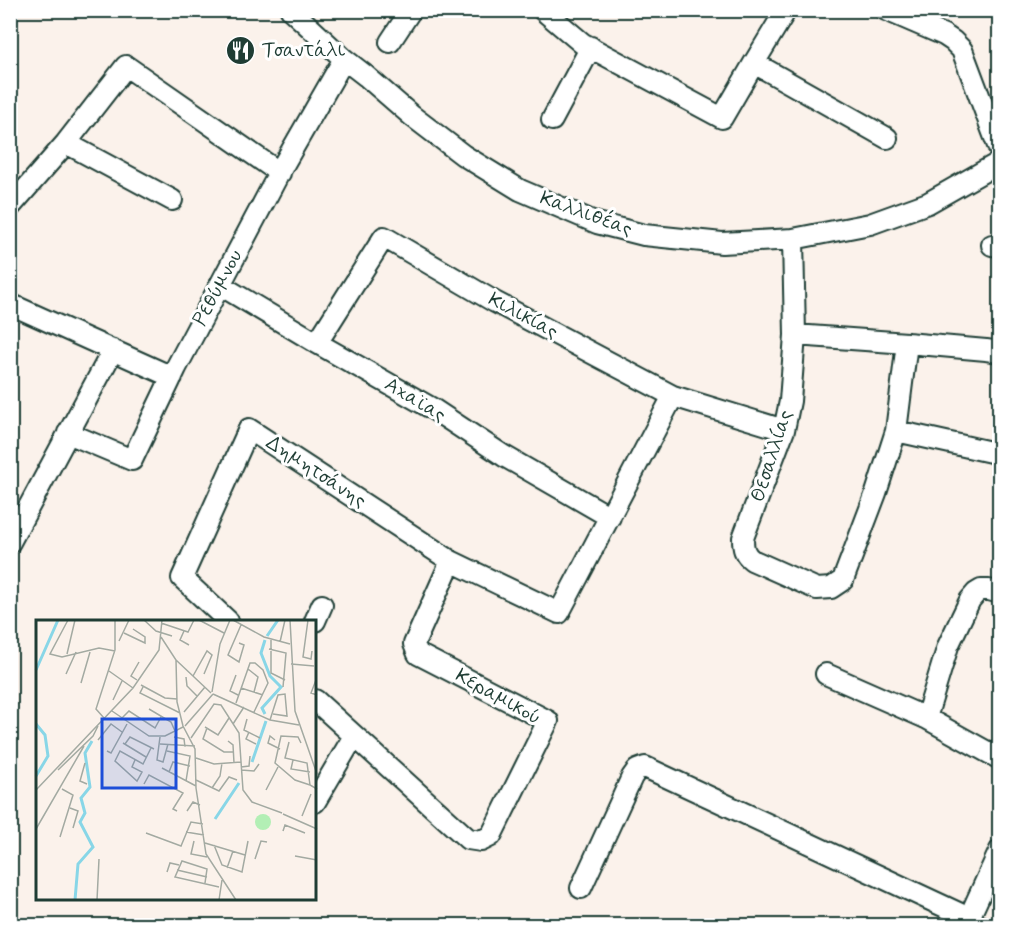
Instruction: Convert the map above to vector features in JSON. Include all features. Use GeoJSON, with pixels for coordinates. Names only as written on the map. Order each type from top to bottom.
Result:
{"type":"FeatureCollection","features":[{"type":"Feature","properties":{"kind":"street","name":"Καλλιθέας"},"geometry":{"type":"LineString","coordinates":[[291,10],[344,59],[463,155],[520,190],[597,223],[644,235],[722,243],[793,239],[870,224],[928,203],[999,162]]}},
{"type":"Feature","properties":{"kind":"street"},"geometry":{"type":"LineString","coordinates":[[390,42],[411,10]]}},
{"type":"Feature","properties":{"kind":"street"},"geometry":{"type":"LineString","coordinates":[[543,10],[582,43],[722,118],[786,10]]}},
{"type":"Feature","properties":{"kind":"street"},"geometry":{"type":"LineString","coordinates":[[886,10],[944,35],[962,50],[999,151]]}},
{"type":"Feature","properties":{"kind":"street"},"geometry":{"type":"LineString","coordinates":[[552,120],[591,47]]}},
{"type":"Feature","properties":{"kind":"street","name":"Ρεθύμνου"},"geometry":{"type":"LineString","coordinates":[[68,433],[132,460],[172,377],[279,173],[344,59]]}},
{"type":"Feature","properties":{"kind":"street"},"geometry":{"type":"LineString","coordinates":[[754,63],[887,138]]}},
{"type":"Feature","properties":{"kind":"street"},"geometry":{"type":"LineString","coordinates":[[10,207],[66,143],[126,66],[279,173]]}},
{"type":"Feature","properties":{"kind":"street"},"geometry":{"type":"LineString","coordinates":[[66,143],[172,200]]}},
{"type":"Feature","properties":{"kind":"street","name":"Κιλικίας"},"geometry":{"type":"LineString","coordinates":[[317,343],[384,237],[495,302],[673,396],[784,430]]}},
{"type":"Feature","properties":{"kind":"street","name":"Θεσαλλίας"},"geometry":{"type":"LineString","coordinates":[[793,239],[795,335],[790,401],[784,430],[743,538],[744,551],[747,556],[817,589],[838,585],[843,580],[876,493],[896,430]]}},
{"type":"Feature","properties":{"kind":"street","name":"Αχαϊας"},"geometry":{"type":"LineString","coordinates":[[220,285],[433,409],[504,456],[610,517]]}},
{"type":"Feature","properties":{"kind":"street"},"geometry":{"type":"LineString","coordinates":[[10,304],[172,377]]}},
{"type":"Feature","properties":{"kind":"street"},"geometry":{"type":"LineString","coordinates":[[795,335],[999,352]]}},
{"type":"Feature","properties":{"kind":"street"},"geometry":{"type":"LineString","coordinates":[[907,343],[896,430],[999,454]]}},
{"type":"Feature","properties":{"kind":"street"},"geometry":{"type":"LineString","coordinates":[[10,542],[113,350]]}},
{"type":"Feature","properties":{"kind":"street"},"geometry":{"type":"LineString","coordinates":[[451,561],[559,613],[673,396]]}},
{"type":"Feature","properties":{"kind":"street","name":"Δημητσάνης"},"geometry":{"type":"LineString","coordinates":[[227,620],[182,578],[249,429],[451,561]]}},
{"type":"Feature","properties":{"kind":"street","name":"Κεραμικού"},"geometry":{"type":"LineString","coordinates":[[354,736],[468,839],[481,841],[492,836],[548,721],[417,654],[414,644],[451,561]]}},
{"type":"Feature","properties":{"kind":"street"},"geometry":{"type":"LineString","coordinates":[[926,718],[948,646],[970,600],[981,590],[999,593]]}},
{"type":"Feature","properties":{"kind":"street"},"geometry":{"type":"LineString","coordinates":[[826,674],[926,718],[999,759]]}},
{"type":"Feature","properties":{"kind":"street"},"geometry":{"type":"LineString","coordinates":[[316,701],[354,736],[316,800]]}},
{"type":"Feature","properties":{"kind":"street"},"geometry":{"type":"LineString","coordinates":[[581,888],[632,777],[637,770],[645,767],[975,922],[999,850]]}},
{"type":"Feature","properties":{"kind":"place","name":"Τσαντάλι"},"geometry":{"type":"Point","coordinates":[241,50]}}]}
